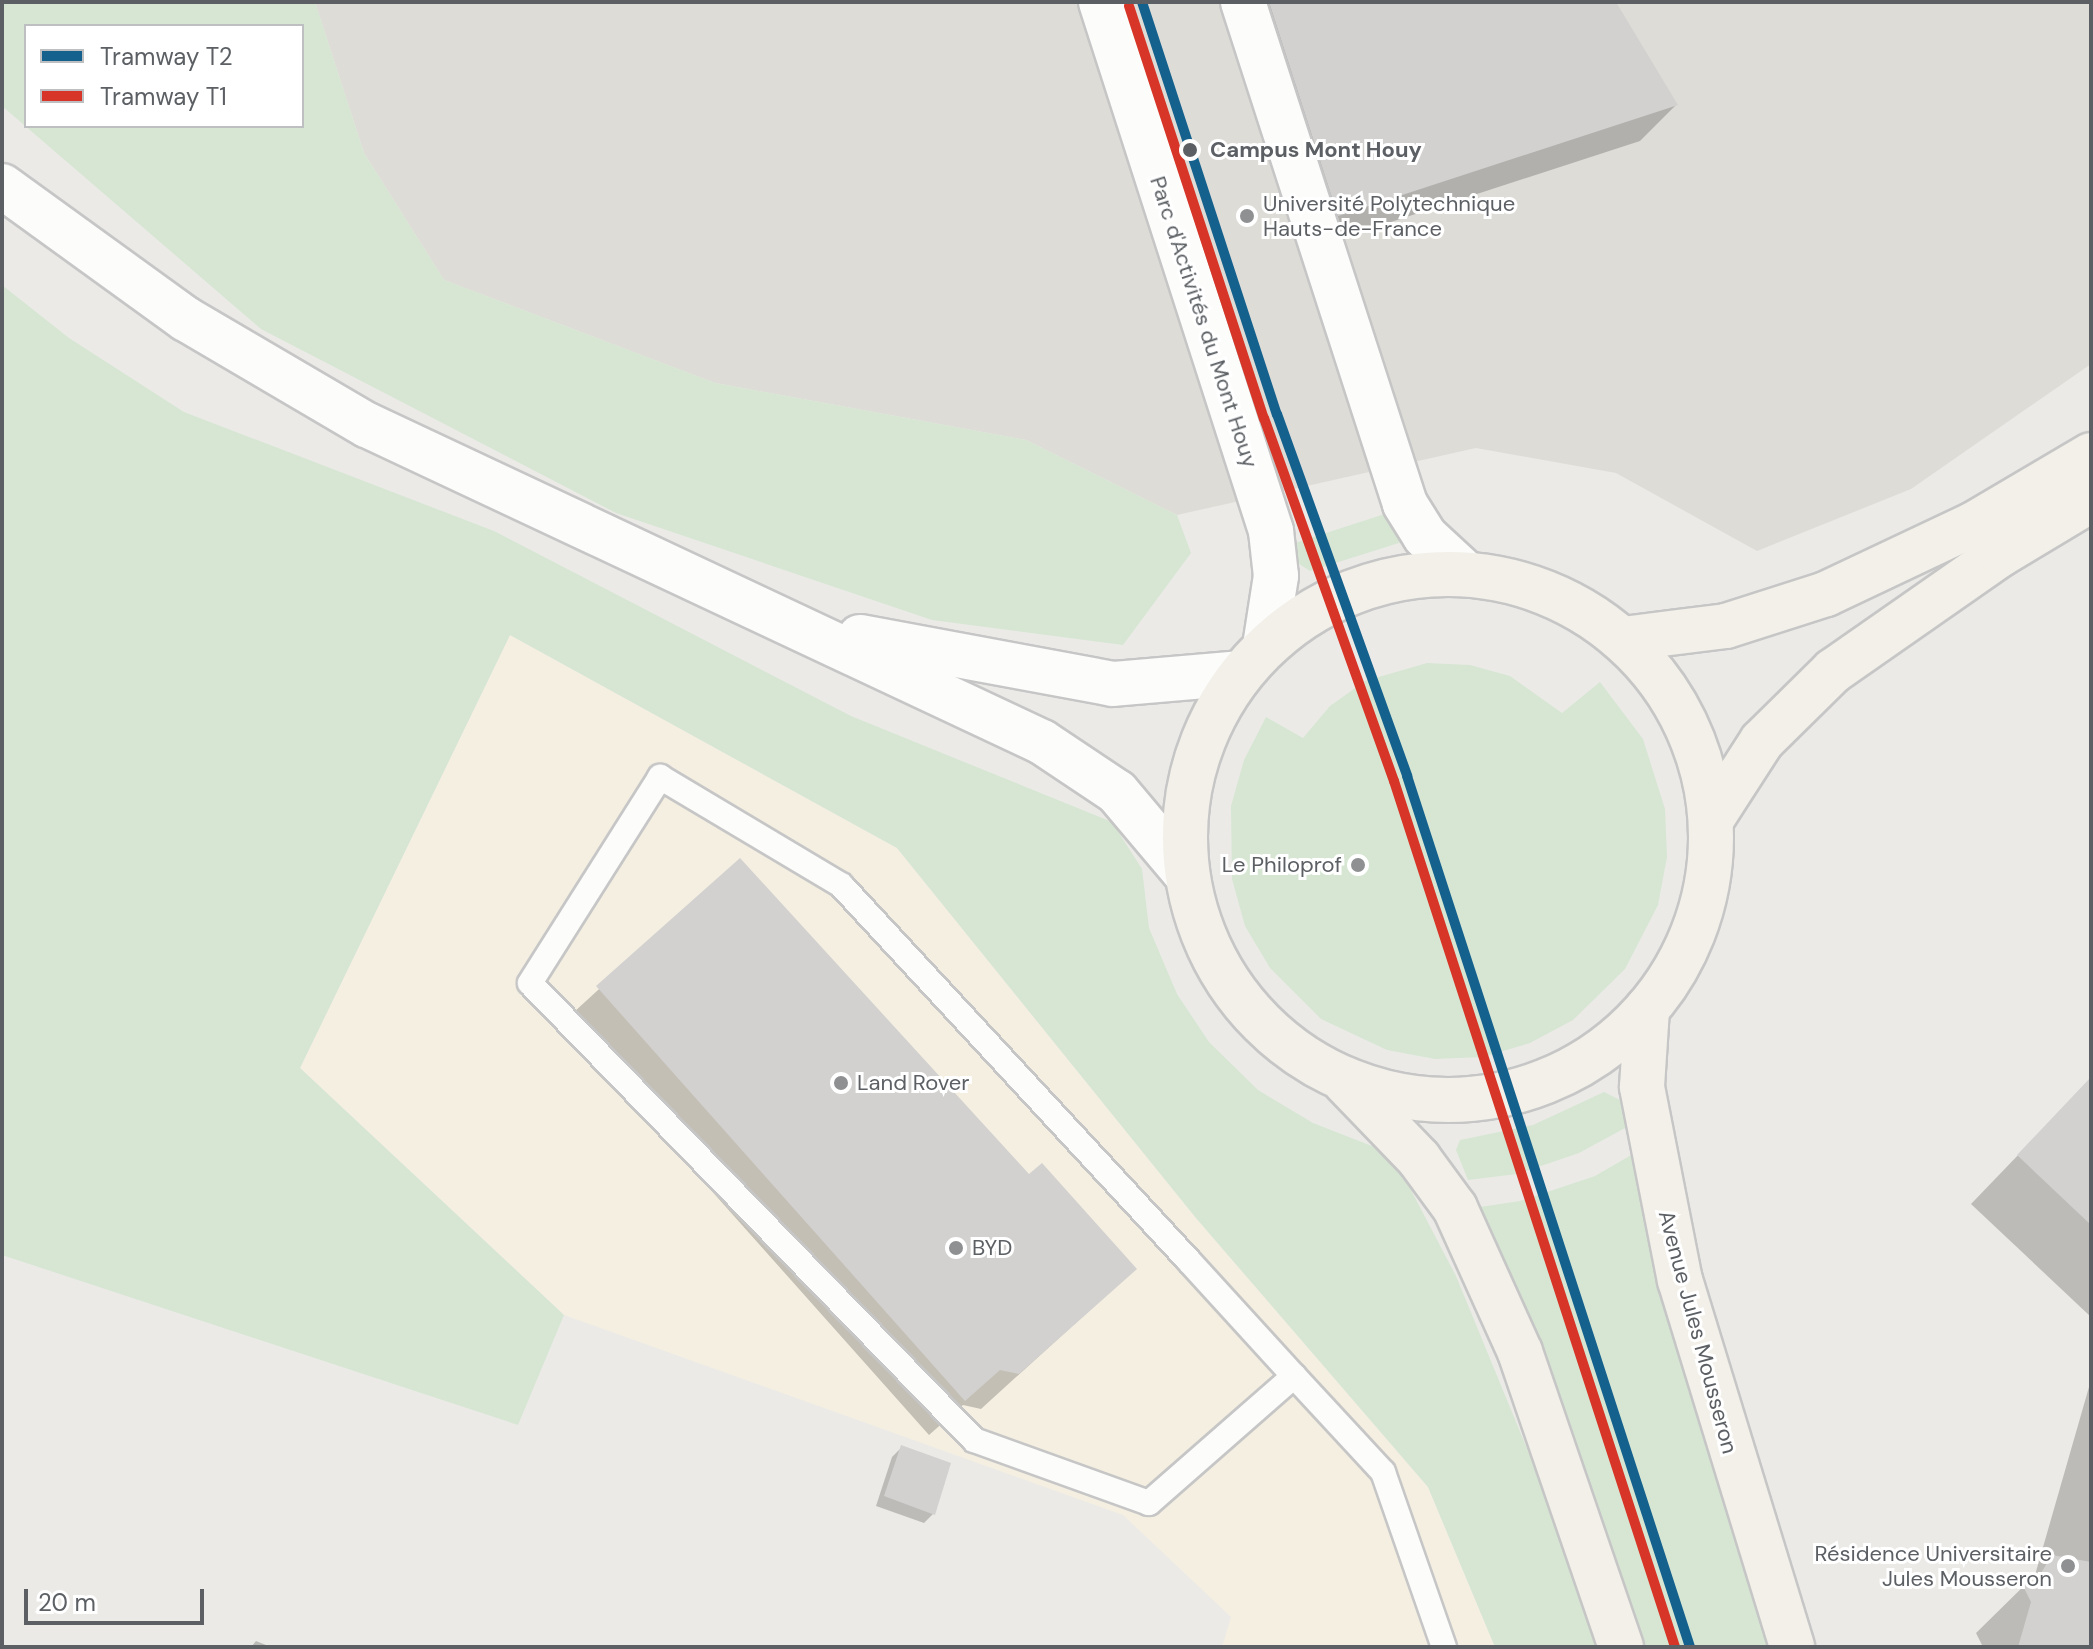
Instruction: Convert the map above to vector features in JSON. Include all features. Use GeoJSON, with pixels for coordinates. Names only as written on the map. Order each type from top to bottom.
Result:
{"type":"FeatureCollection","features":[{"type":"Feature","properties":{"kind":"main road","name":"Parc d'Activités du Mont Houy"},"geometry":{"type":"LineString","coordinates":[[1101,2],[1271,531],[1276,576],[1253,660]]}},
{"type":"Feature","properties":{"kind":"main road"},"geometry":{"type":"LineString","coordinates":[[1243,2],[1405,504],[1425,536],[1466,574]]}},
{"type":"Feature","properties":{"kind":"main road"},"geometry":{"type":"LineString","coordinates":[[2,186],[186,319],[367,425],[668,570],[788,621],[1067,756],[1117,792],[1186,874]]}},
{"type":"Feature","properties":{"kind":"main road"},"geometry":{"type":"LineString","coordinates":[[1623,639],[1726,626],[1826,594],[1974,524],[2091,455]]}},
{"type":"Feature","properties":{"kind":"main road"},"geometry":{"type":"LineString","coordinates":[[1711,820],[1754,750],[1833,671],[2001,554],[2091,500]]}},
{"type":"Feature","properties":{"kind":"main road"},"geometry":{"type":"LineString","coordinates":[[1341,1078],[1424,1099],[1482,1098],[1524,1089],[1586,1061],[1647,1009],[1676,968],[1698,921],[1709,871],[1711,820],[1702,769],[1685,720],[1657,677],[1623,639],[1550,594],[1466,574],[1411,576],[1363,587],[1322,605],[1253,660],[1212,718],[1193,768],[1184,821],[1186,874],[1209,950],[1237,996],[1274,1035],[1341,1078],[1419,1159],[1455,1208],[1520,1352],[1621,1647]]}},
{"type":"Feature","properties":{"kind":"main road"},"geometry":{"type":"LineString","coordinates":[[788,621],[1006,667],[1113,684],[1253,660]]}},
{"type":"Feature","properties":{"kind":"main road","name":"Avenue Jules Mousseron"},"geometry":{"type":"LineString","coordinates":[[1647,1009],[1642,1087],[1680,1280],[1792,1647]]}},
{"type":"Feature","properties":{"kind":"lane"},"geometry":{"type":"LineString","coordinates":[[1294,1376],[1149,1503],[974,1440],[530,983],[660,777],[841,885],[1383,1472],[1444,1647]]}},
{"type":"Feature","properties":{"kind":"shaded area","name":"Université Polytechnique Hauts-de-France"},"geometry":{"type":"Polygon","coordinates":[[[315,2],[2091,2],[2091,364],[1911,489],[1757,551],[1616,473],[1476,448],[1177,515],[1026,440],[715,383],[444,280],[364,153],[315,2]]]}},
{"type":"Feature","properties":{"kind":"shaded area"},"geometry":{"type":"Polygon","coordinates":[[[510,635],[897,848],[1196,1218],[1428,1487],[1495,1647],[1222,1647],[1231,1617],[1123,1515],[564,1315],[300,1068],[510,635]]]}},
{"type":"Feature","properties":{"kind":"green space"},"geometry":{"type":"Polygon","coordinates":[[[2,2],[315,2],[364,153],[444,280],[715,383],[1026,440],[1177,515],[1191,553],[1123,645],[932,620],[616,513],[261,329],[28,128],[304,128],[304,24],[24,24],[24,125],[2,106],[2,2]]]}},
{"type":"Feature","properties":{"kind":"green space"},"geometry":{"type":"Polygon","coordinates":[[[2,285],[69,338],[184,412],[494,531],[851,716],[1112,822],[1142,869],[1149,928],[1177,994],[1209,1042],[1258,1090],[1313,1123],[1377,1148],[1401,1171],[1456,1276],[1553,1512],[1599,1647],[1495,1647],[1428,1487],[1196,1218],[897,848],[510,635],[300,1068],[564,1315],[518,1425],[2,1255],[2,285]]]}},
{"type":"Feature","properties":{"kind":"green space"},"geometry":{"type":"Polygon","coordinates":[[[1394,511],[1402,542],[1310,571],[1299,564],[1292,544],[1394,511]]]}},
{"type":"Feature","properties":{"kind":"green space"},"geometry":{"type":"Polygon","coordinates":[[[1427,663],[1470,665],[1510,676],[1562,713],[1600,682],[1643,739],[1665,809],[1667,857],[1658,905],[1625,969],[1573,1020],[1530,1043],[1483,1057],[1435,1059],[1387,1050],[1321,1019],[1270,968],[1245,926],[1232,879],[1231,806],[1244,760],[1266,717],[1303,738],[1330,706],[1365,681],[1427,663]]]}},
{"type":"Feature","properties":{"kind":"green space"},"geometry":{"type":"Polygon","coordinates":[[[1604,1092],[1620,1100],[1627,1127],[1579,1153],[1517,1174],[1468,1180],[1456,1150],[1460,1140],[1533,1125],[1604,1092]]]}},
{"type":"Feature","properties":{"kind":"green space"},"geometry":{"type":"Polygon","coordinates":[[[1633,1154],[1774,1647],[1638,1647],[1549,1374],[1480,1207],[1520,1201],[1595,1176],[1633,1154]]]}},
{"type":"Feature","properties":{"kind":"building"},"geometry":{"type":"Polygon","coordinates":[[[1269,2],[1616,2],[1678,105],[1338,216],[1269,2]]]}},
{"type":"Feature","properties":{"kind":"building"},"geometry":{"type":"Polygon","coordinates":[[[740,858],[1029,1174],[1042,1163],[1137,1269],[1019,1374],[1000,1370],[965,1401],[596,986],[740,858]]]}},
{"type":"Feature","properties":{"kind":"building"},"geometry":{"type":"Polygon","coordinates":[[[2091,1077],[2091,1225],[2017,1155],[2091,1077]]]}},
{"type":"Feature","properties":{"kind":"building"},"geometry":{"type":"Polygon","coordinates":[[[901,1445],[951,1463],[935,1515],[884,1496],[901,1445]]]}},
{"type":"Feature","properties":{"kind":"building","name":"Résidence Universitaire Jules Mousseron"},"geometry":{"type":"Polygon","coordinates":[[[2052,1555],[2091,1562],[2091,1647],[2018,1647],[2031,1602],[2022,1584],[2041,1573],[2052,1555]]]}},
{"type":"Feature","properties":{"kind":"tram line","name":"T2"},"geometry":{"type":"LineString","coordinates":[[1142,2],[1277,414],[1407,776],[1690,1647]]}},
{"type":"Feature","properties":{"kind":"tram line","name":"T1"},"geometry":{"type":"LineString","coordinates":[[1129,6],[1264,418],[1394,781],[1675,1647]]}},
{"type":"Feature","properties":{"kind":"place","name":"Campus Mont Houy"},"geometry":{"type":"Point","coordinates":[1190,150]}},
{"type":"Feature","properties":{"kind":"place","name":"Université Polytechnique Hauts-de-France"},"geometry":{"type":"Point","coordinates":[1247,216]}},
{"type":"Feature","properties":{"kind":"place","name":"Le Philoprof"},"geometry":{"type":"Point","coordinates":[1358,865]}},
{"type":"Feature","properties":{"kind":"place","name":"Land Rover"},"geometry":{"type":"Point","coordinates":[841,1083]}},
{"type":"Feature","properties":{"kind":"place","name":"BYD"},"geometry":{"type":"Point","coordinates":[956,1248]}},
{"type":"Feature","properties":{"kind":"place","name":"Résidence Universitaire Jules Mousseron"},"geometry":{"type":"Point","coordinates":[2068,1566]}}]}
